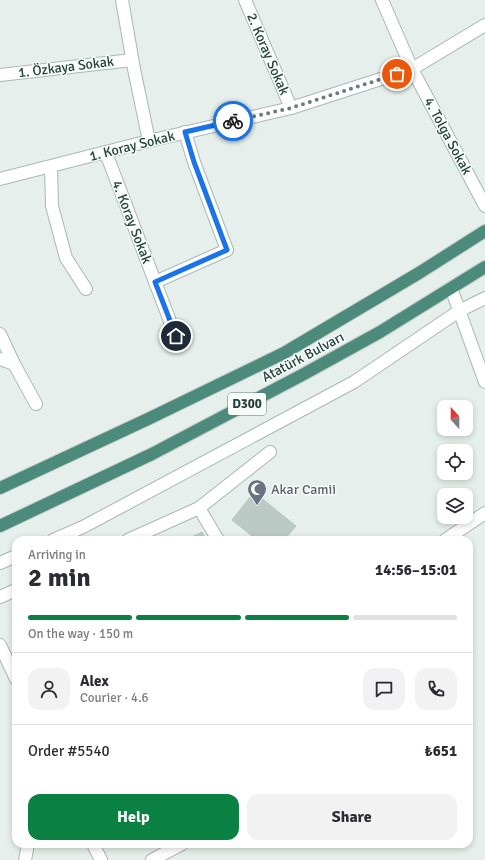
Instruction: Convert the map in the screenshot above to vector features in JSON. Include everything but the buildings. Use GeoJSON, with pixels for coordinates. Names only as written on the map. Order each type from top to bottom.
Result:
{"type":"FeatureCollection","features":[{"type":"Feature","properties":{"kind":"highway","name":"Atatürk Bulvarı"},"geometry":{"type":"LineString","coordinates":[[0,488],[148,419],[284,353],[420,273],[485,231]]}},
{"type":"Feature","properties":{"kind":"highway","name":"Atatürk Bulvarı"},"geometry":{"type":"LineString","coordinates":[[0,526],[152,454],[297,377],[380,332],[485,267]]}},
{"type":"Feature","properties":{"kind":"street"},"geometry":{"type":"LineString","coordinates":[[122,0],[132,60],[149,141]]}},
{"type":"Feature","properties":{"kind":"street","name":"2. Koray Sokak"},"geometry":{"type":"LineString","coordinates":[[245,0],[291,108]]}},
{"type":"Feature","properties":{"kind":"street","name":"4. Tolga Sokak"},"geometry":{"type":"LineString","coordinates":[[382,0],[412,69],[485,206]]}},
{"type":"Feature","properties":{"kind":"street","name":"1. Koray Sokak"},"geometry":{"type":"LineString","coordinates":[[0,180],[185,132],[291,108],[412,69],[485,25]]}},
{"type":"Feature","properties":{"kind":"street","name":"1. Özkaya Sokak"},"geometry":{"type":"LineString","coordinates":[[0,75],[132,60]]}},
{"type":"Feature","properties":{"kind":"street"},"geometry":{"type":"LineString","coordinates":[[155,282],[227,250],[194,162],[185,132]]}},
{"type":"Feature","properties":{"kind":"street","name":"4. Koray Sokak"},"geometry":{"type":"LineString","coordinates":[[106,152],[176,336]]}},
{"type":"Feature","properties":{"kind":"street"},"geometry":{"type":"LineString","coordinates":[[51,167],[52,206],[66,258],[86,289]]}},
{"type":"Feature","properties":{"kind":"street"},"geometry":{"type":"LineString","coordinates":[[451,288],[485,382]]}},
{"type":"Feature","properties":{"kind":"street"},"geometry":{"type":"LineString","coordinates":[[62,536],[97,520],[354,382],[459,311],[485,298]]}},
{"type":"Feature","properties":{"kind":"street"},"geometry":{"type":"LineString","coordinates":[[0,334],[14,364],[36,404]]}},
{"type":"Feature","properties":{"kind":"street"},"geometry":{"type":"LineString","coordinates":[[0,359],[14,364]]}},
{"type":"Feature","properties":{"kind":"street"},"geometry":{"type":"LineString","coordinates":[[137,536],[199,508],[270,452]]}},
{"type":"Feature","properties":{"kind":"street"},"geometry":{"type":"LineString","coordinates":[[199,508],[216,536]]}},
{"type":"Feature","properties":{"kind":"street"},"geometry":{"type":"LineString","coordinates":[[450,536],[485,513]]}},
{"type":"Feature","properties":{"kind":"street"},"geometry":{"type":"LineString","coordinates":[[0,563],[12,558]]}},
{"type":"Feature","properties":{"kind":"street"},"geometry":{"type":"LineString","coordinates":[[0,597],[12,592]]}},
{"type":"Feature","properties":{"kind":"street"},"geometry":{"type":"LineString","coordinates":[[0,645],[12,671]]}},
{"type":"Feature","properties":{"kind":"street"},"geometry":{"type":"LineString","coordinates":[[25,860],[27,848]]}},
{"type":"Feature","properties":{"kind":"street"},"geometry":{"type":"LineString","coordinates":[[95,848],[101,860]]}},
{"type":"Feature","properties":{"kind":"street"},"geometry":{"type":"LineString","coordinates":[[152,860],[174,848]]}},
{"type":"Feature","properties":{"kind":"way so far"},"geometry":{"type":"LineString","coordinates":[[233,121],[291,108],[397,74]]}},
{"type":"Feature","properties":{"kind":"place","name":"Akar Camii"},"geometry":{"type":"Point","coordinates":[257,506]}},
{"type":"Feature","properties":{"kind":"route"},"geometry":{"type":"LineString","coordinates":[[176,336],[155,282],[227,250],[194,162],[185,132],[233,121]]}}]}
